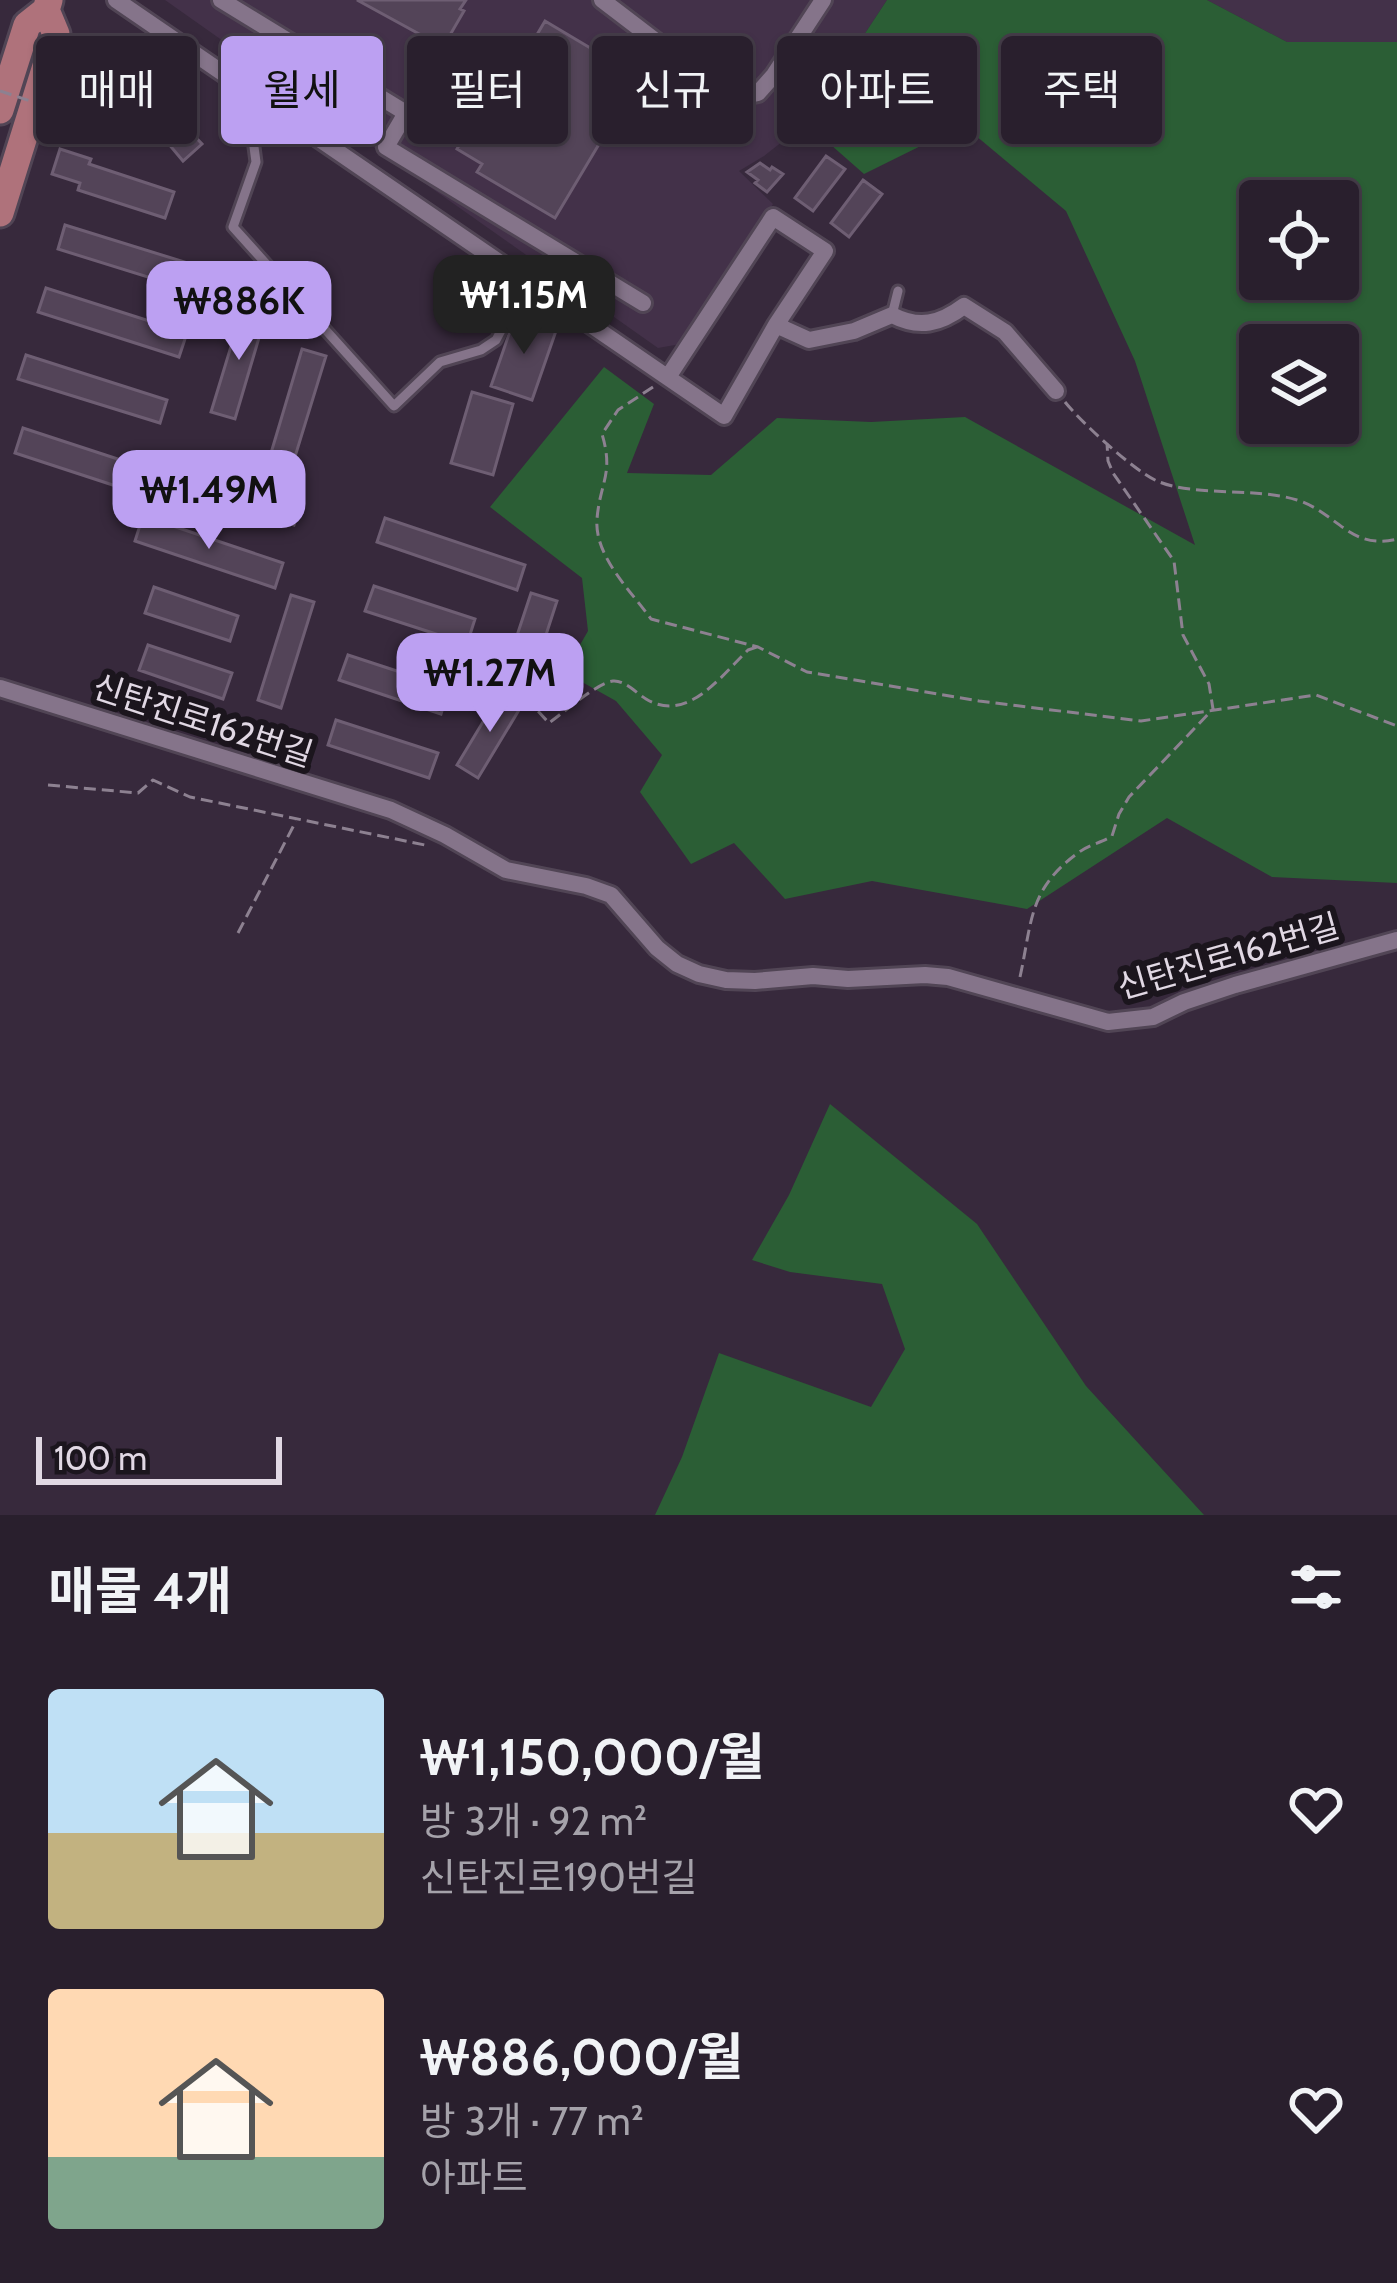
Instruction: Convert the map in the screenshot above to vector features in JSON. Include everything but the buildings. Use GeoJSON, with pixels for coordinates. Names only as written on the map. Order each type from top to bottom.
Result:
{"type":"FeatureCollection","features":[{"type":"Feature","properties":{"kind":"main road"},"geometry":{"type":"LineString","coordinates":[[0,110],[27,25],[47,5],[56,34],[0,213]]}},
{"type":"Feature","properties":{"kind":"street"},"geometry":{"type":"LineString","coordinates":[[116,0],[221,71]]}},
{"type":"Feature","properties":{"kind":"street"},"geometry":{"type":"LineString","coordinates":[[221,0],[406,112],[386,147],[643,303]]}},
{"type":"Feature","properties":{"kind":"street"},"geometry":{"type":"LineString","coordinates":[[602,0],[735,98],[758,93],[824,0]]}},
{"type":"Feature","properties":{"kind":"street"},"geometry":{"type":"LineString","coordinates":[[327,144],[724,416],[824,251],[773,217],[668,376]]}},
{"type":"Feature","properties":{"kind":"street"},"geometry":{"type":"LineString","coordinates":[[776,325],[809,340],[854,331],[892,315],[908,324],[934,323],[964,306],[1005,332],[1056,392]]}},
{"type":"Feature","properties":{"kind":"street","name":"신탄진로162번길"},"geometry":{"type":"LineString","coordinates":[[0,688],[392,810],[506,870],[586,886],[611,896],[677,964],[726,980],[948,977],[1108,1022],[1153,1017],[1235,985],[1397,940]]}},
{"type":"Feature","properties":{"kind":"lane"},"geometry":{"type":"LineString","coordinates":[[254,144],[256,162],[233,226],[394,406],[440,362],[481,350],[496,340],[527,282]]}},
{"type":"Feature","properties":{"kind":"lane"},"geometry":{"type":"LineString","coordinates":[[892,315],[898,291]]}},
{"type":"Feature","properties":{"kind":"path"},"geometry":{"type":"LineString","coordinates":[[0,92],[36,103]]}},
{"type":"Feature","properties":{"kind":"path"},"geometry":{"type":"LineString","coordinates":[[668,376],[618,410],[602,434],[610,458],[596,522],[601,549],[651,619],[758,647],[807,673],[979,701],[1141,721],[1316,695],[1397,726]]}},
{"type":"Feature","properties":{"kind":"path"},"geometry":{"type":"LineString","coordinates":[[1056,392],[1107,443],[1162,483],[1292,499],[1371,542],[1397,538]]}},
{"type":"Feature","properties":{"kind":"path"},"geometry":{"type":"LineString","coordinates":[[1107,443],[1113,473],[1174,561],[1184,634],[1209,684],[1213,709]]}},
{"type":"Feature","properties":{"kind":"path"},"geometry":{"type":"LineString","coordinates":[[479,672],[522,694],[549,723],[613,681],[657,704],[686,705],[748,650],[758,647]]}},
{"type":"Feature","properties":{"kind":"path"},"geometry":{"type":"LineString","coordinates":[[1017,995],[1022,956],[1043,887],[1078,853],[1112,836],[1129,797],[1213,709]]}},
{"type":"Feature","properties":{"kind":"path"},"geometry":{"type":"LineString","coordinates":[[48,784],[138,793],[153,781],[190,797],[434,847]]}},
{"type":"Feature","properties":{"kind":"path"},"geometry":{"type":"LineString","coordinates":[[238,933],[297,819]]}},
{"type":"Feature","properties":{"kind":"shaded area"},"geometry":{"type":"Polygon","coordinates":[[[165,0],[887,0],[863,36],[777,36],[779,144],[739,171],[773,204],[686,343],[658,348],[369,144],[383,144],[383,36],[221,40],[165,0]]]}},
{"type":"Feature","properties":{"kind":"shaded area"},"geometry":{"type":"Polygon","coordinates":[[[1207,0],[1397,0],[1397,42],[1287,42],[1207,0]]]}},
{"type":"Feature","properties":{"kind":"green space"},"geometry":{"type":"Polygon","coordinates":[[[887,0],[1207,0],[1287,42],[1397,42],[1397,883],[1272,877],[1167,818],[1027,909],[872,881],[785,899],[734,843],[691,864],[640,792],[662,755],[616,701],[582,682],[550,697],[588,631],[582,578],[490,507],[604,367],[654,404],[627,473],[711,475],[777,418],[871,422],[965,417],[1195,545],[1135,361],[1066,211],[977,137],[977,36],[863,36],[887,0]]]}},
{"type":"Feature","properties":{"kind":"green space"},"geometry":{"type":"Polygon","coordinates":[[[830,144],[925,144],[864,174],[830,144]]]}},
{"type":"Feature","properties":{"kind":"green space"},"geometry":{"type":"Polygon","coordinates":[[[830,1104],[977,1224],[1086,1386],[1204,1515],[655,1515],[682,1457],[719,1353],[871,1407],[905,1349],[882,1284],[790,1272],[752,1260],[789,1195],[830,1104]]]}}]}
